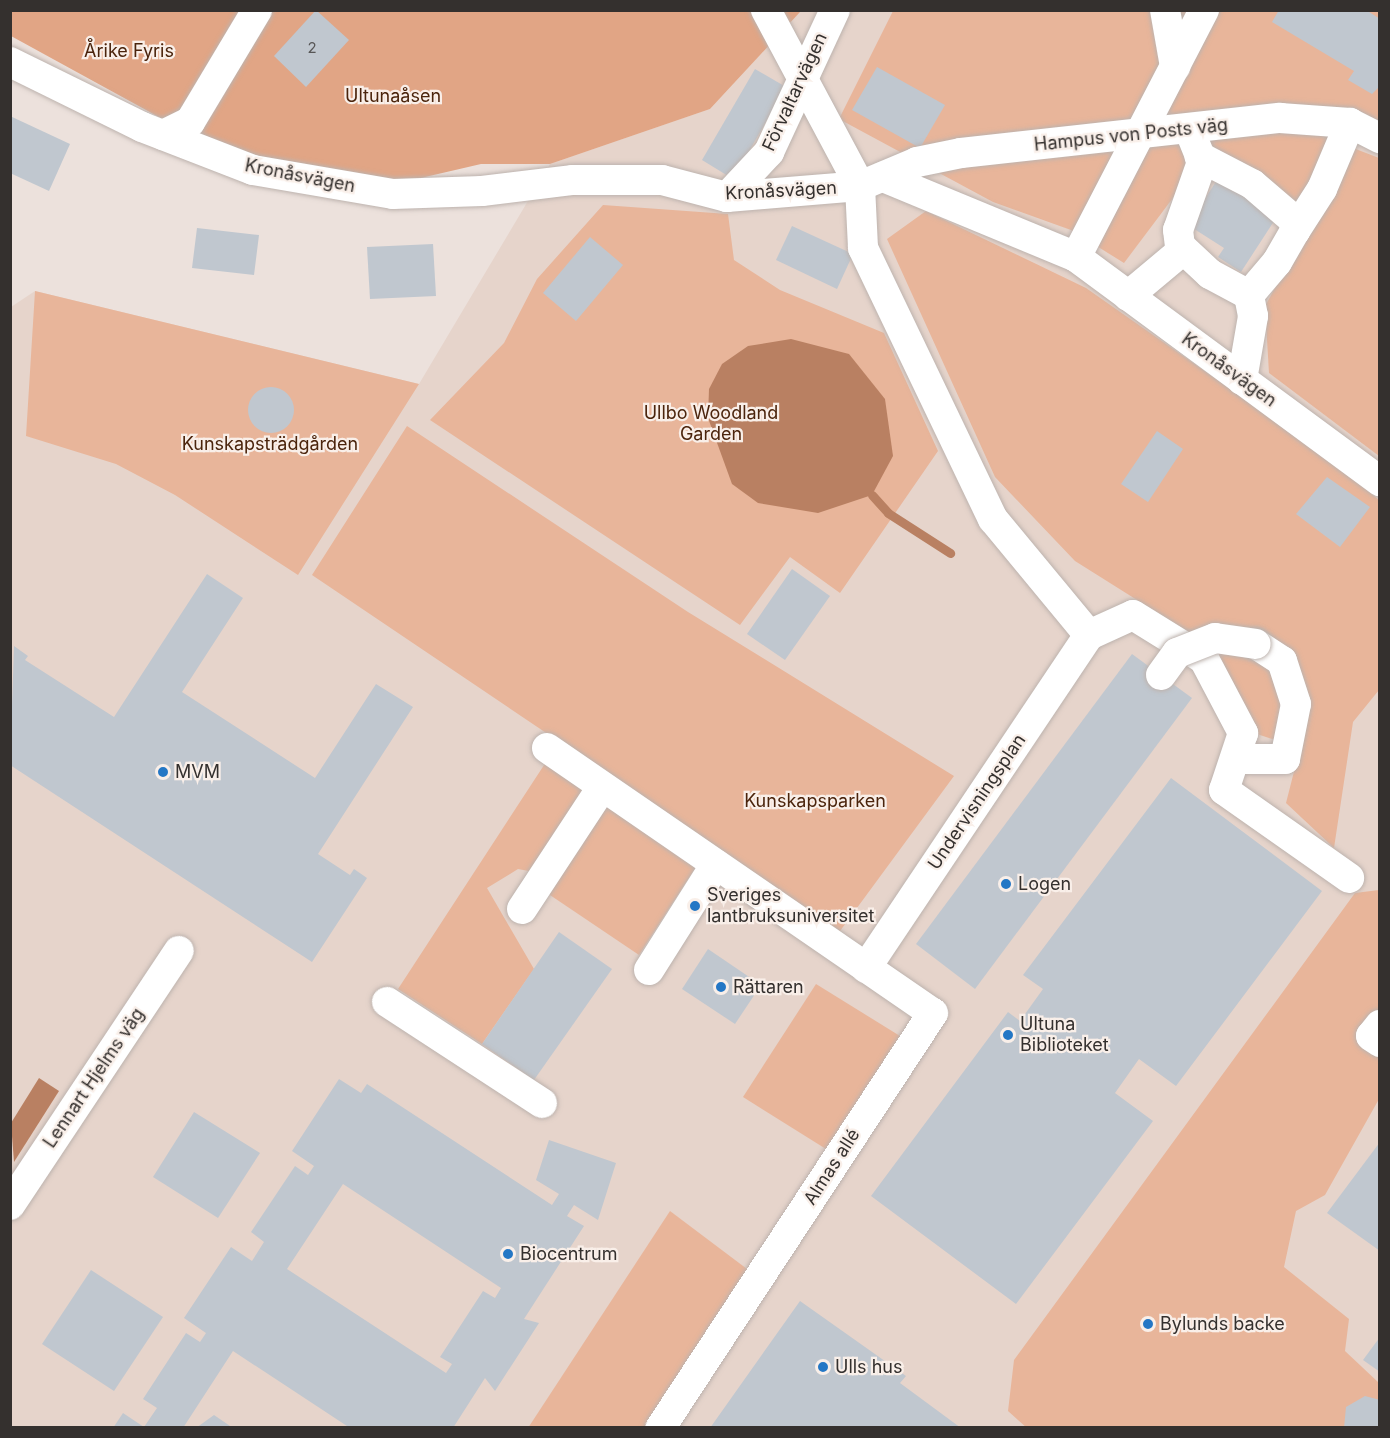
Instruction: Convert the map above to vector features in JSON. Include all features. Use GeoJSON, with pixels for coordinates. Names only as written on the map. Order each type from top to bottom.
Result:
{"type":"FeatureCollection","features":[{"type":"Feature","properties":{"kind":"street"},"geometry":{"type":"LineString","coordinates":[[163,135],[190,122],[256,10]]}},
{"type":"Feature","properties":{"kind":"street"},"geometry":{"type":"LineString","coordinates":[[766,10],[800,78],[871,182],[863,248],[993,519],[1089,635],[1133,615],[1204,659],[1243,733],[1224,790],[1349,878]]}},
{"type":"Feature","properties":{"kind":"street","name":"Förvaltarvägen"},"geometry":{"type":"LineString","coordinates":[[727,197],[769,152],[800,78],[835,10]]}},
{"type":"Feature","properties":{"kind":"street"},"geometry":{"type":"LineString","coordinates":[[1165,10],[1175,68]]}},
{"type":"Feature","properties":{"kind":"street"},"geometry":{"type":"LineString","coordinates":[[1076,257],[1204,10]]}},
{"type":"Feature","properties":{"kind":"street","name":"Kronåsvägen"},"geometry":{"type":"LineString","coordinates":[[10,62],[163,135],[253,170],[393,194],[482,191],[573,180],[662,180],[727,197],[871,182],[1076,257],[1380,481]]}},
{"type":"Feature","properties":{"kind":"street","name":"Hampus von Posts väg"},"geometry":{"type":"LineString","coordinates":[[871,182],[961,153],[1280,118],[1350,123],[1380,138]]}},
{"type":"Feature","properties":{"kind":"street"},"geometry":{"type":"LineString","coordinates":[[1249,296],[1266,280],[1322,189],[1350,123]]}},
{"type":"Feature","properties":{"kind":"street"},"geometry":{"type":"LineString","coordinates":[[1189,129],[1200,157],[1199,181],[1178,230],[1183,250],[1209,274],[1249,296],[1253,316],[1242,380]]}},
{"type":"Feature","properties":{"kind":"street"},"geometry":{"type":"LineString","coordinates":[[1200,157],[1269,197],[1294,220],[1295,231]]}},
{"type":"Feature","properties":{"kind":"street"},"geometry":{"type":"LineString","coordinates":[[1128,296],[1183,250]]}},
{"type":"Feature","properties":{"kind":"street","name":"Undervisningsplan"},"geometry":{"type":"LineString","coordinates":[[866,968],[1089,635]]}},
{"type":"Feature","properties":{"kind":"street"},"geometry":{"type":"LineString","coordinates":[[1161,675],[1177,653],[1215,638],[1256,644],[1282,661],[1296,704],[1285,759],[1235,759]]}},
{"type":"Feature","properties":{"kind":"street","name":"Almas allé"},"geometry":{"type":"LineString","coordinates":[[547,748],[933,1012],[660,1428]]}},
{"type":"Feature","properties":{"kind":"street"},"geometry":{"type":"LineString","coordinates":[[522,909],[602,787]]}},
{"type":"Feature","properties":{"kind":"street"},"geometry":{"type":"LineString","coordinates":[[649,970],[716,864]]}},
{"type":"Feature","properties":{"kind":"street","name":"Lennart Hjelms väg"},"geometry":{"type":"LineString","coordinates":[[10,1205],[178,951]]}},
{"type":"Feature","properties":{"kind":"street"},"geometry":{"type":"LineString","coordinates":[[387,1002],[542,1103]]}},
{"type":"Feature","properties":{"kind":"street"},"geometry":{"type":"LineString","coordinates":[[1380,1024],[1371,1036],[1380,1042]]}},
{"type":"Feature","properties":{"kind":"shaded area","name":"Sveriges lantbruksuniversitet"},"geometry":{"type":"Polygon","coordinates":[[[801,11],[1379,11],[1379,1427],[11,1428],[11,307],[35,291],[419,384],[550,164],[710,109],[801,11]]]}},
{"type":"Feature","properties":{"kind":"shaded area"},"geometry":{"type":"Polygon","coordinates":[[[791,339],[849,354],[885,399],[893,456],[872,495],[818,513],[758,503],[732,484],[708,418],[709,389],[722,364],[748,346],[791,339]]]}},
{"type":"Feature","properties":{"kind":"shaded area"},"geometry":{"type":"Polygon","coordinates":[[[39,1078],[59,1091],[14,1162],[11,1123],[39,1078]]]}},
{"type":"Feature","properties":{"kind":"green space","name":"Ultunaåsen"},"geometry":{"type":"Polygon","coordinates":[[[10,11],[801,11],[710,109],[550,164],[481,164],[395,184],[297,167],[197,138],[11,36],[10,11]]]}},
{"type":"Feature","properties":{"kind":"green space"},"geometry":{"type":"Polygon","coordinates":[[[893,11],[1379,11],[1379,121],[1352,107],[1297,203],[1212,146],[1124,263],[1071,230],[993,202],[839,119],[893,11]]]}},
{"type":"Feature","properties":{"kind":"green space"},"geometry":{"type":"Polygon","coordinates":[[[1353,148],[1379,158],[1379,456],[1269,373],[1265,306],[1353,148]]]}},
{"type":"Feature","properties":{"kind":"green space","name":"Ullbo Woodland Garden"},"geometry":{"type":"Polygon","coordinates":[[[603,205],[728,214],[734,260],[780,290],[884,333],[938,451],[840,593],[790,557],[740,625],[430,420],[504,343],[537,279],[603,205]]]}},
{"type":"Feature","properties":{"kind":"green space"},"geometry":{"type":"Polygon","coordinates":[[[926,211],[1086,288],[1320,452],[1379,500],[1379,690],[1353,722],[1334,848],[1286,803],[1300,748],[1257,734],[1207,644],[1075,561],[995,477],[887,239],[926,211]]]}},
{"type":"Feature","properties":{"kind":"green space","name":"Kunskapsträdgården"},"geometry":{"type":"Polygon","coordinates":[[[35,291],[419,384],[298,575],[175,495],[116,464],[26,436],[35,291]]]}},
{"type":"Feature","properties":{"kind":"green space","name":"Kunskapsparken"},"geometry":{"type":"Polygon","coordinates":[[[407,426],[688,612],[954,776],[840,931],[312,575],[407,426]]]}},
{"type":"Feature","properties":{"kind":"green space"},"geometry":{"type":"Polygon","coordinates":[[[548,759],[591,787],[534,872],[518,869],[487,888],[534,969],[482,1044],[398,989],[548,759]]]}},
{"type":"Feature","properties":{"kind":"green space"},"geometry":{"type":"Polygon","coordinates":[[[608,799],[701,859],[639,955],[544,891],[608,799]]]}},
{"type":"Feature","properties":{"kind":"green space"},"geometry":{"type":"Polygon","coordinates":[[[1379,890],[1379,1099],[1325,1195],[1296,1211],[1284,1267],[1349,1319],[1345,1351],[1379,1383],[1379,1427],[1027,1428],[1008,1411],[1014,1360],[1355,893],[1379,890]]]}},
{"type":"Feature","properties":{"kind":"green space"},"geometry":{"type":"Polygon","coordinates":[[[816,984],[900,1036],[826,1149],[743,1097],[816,984]]]}},
{"type":"Feature","properties":{"kind":"green space"},"geometry":{"type":"Polygon","coordinates":[[[670,1211],[759,1278],[660,1427],[528,1428],[670,1211]]]}},
{"type":"Feature","properties":{"kind":"building"},"geometry":{"type":"Polygon","coordinates":[[[316,10],[349,40],[306,87],[274,56],[316,10]]]}},
{"type":"Feature","properties":{"kind":"building"},"geometry":{"type":"Polygon","coordinates":[[[1279,10],[1366,10],[1380,19],[1380,86],[1372,94],[1348,80],[1354,71],[1272,22],[1279,10]]]}},
{"type":"Feature","properties":{"kind":"building"},"geometry":{"type":"Polygon","coordinates":[[[877,67],[945,105],[920,148],[852,110],[877,67]]]}},
{"type":"Feature","properties":{"kind":"building"},"geometry":{"type":"Polygon","coordinates":[[[755,69],[786,87],[733,179],[702,160],[755,69]]]}},
{"type":"Feature","properties":{"kind":"building"},"geometry":{"type":"Polygon","coordinates":[[[10,116],[70,144],[49,191],[10,173],[10,116]]]}},
{"type":"Feature","properties":{"kind":"building"},"geometry":{"type":"Polygon","coordinates":[[[1219,177],[1278,215],[1241,272],[1218,257],[1224,248],[1188,225],[1219,177]]]}},
{"type":"Feature","properties":{"kind":"building"},"geometry":{"type":"Polygon","coordinates":[[[792,226],[853,254],[837,289],[776,260],[792,226]]]}},
{"type":"Feature","properties":{"kind":"building"},"geometry":{"type":"Polygon","coordinates":[[[197,228],[259,235],[254,275],[192,268],[197,228]]]}},
{"type":"Feature","properties":{"kind":"building"},"geometry":{"type":"Polygon","coordinates":[[[590,237],[623,265],[576,321],[543,293],[590,237]]]}},
{"type":"Feature","properties":{"kind":"building"},"geometry":{"type":"Polygon","coordinates":[[[433,244],[436,296],[370,299],[367,247],[433,244]]]}},
{"type":"Feature","properties":{"kind":"building"},"geometry":{"type":"Polygon","coordinates":[[[271,387],[287,394],[294,410],[287,426],[271,433],[255,426],[248,410],[255,394],[271,387]]]}},
{"type":"Feature","properties":{"kind":"building"},"geometry":{"type":"Polygon","coordinates":[[[1157,431],[1183,449],[1148,502],[1121,484],[1157,431]]]}},
{"type":"Feature","properties":{"kind":"building"},"geometry":{"type":"Polygon","coordinates":[[[1327,477],[1370,507],[1340,547],[1296,514],[1327,477]]]}},
{"type":"Feature","properties":{"kind":"building"},"geometry":{"type":"Polygon","coordinates":[[[792,569],[830,596],[785,660],[747,634],[792,569]]]}},
{"type":"Feature","properties":{"kind":"building","name":"MVM"},"geometry":{"type":"Polygon","coordinates":[[[207,574],[243,598],[182,692],[315,778],[376,684],[413,707],[318,854],[350,875],[354,869],[367,878],[312,962],[10,765],[14,646],[28,656],[25,660],[114,717],[207,574]]]}},
{"type":"Feature","properties":{"kind":"building"},"geometry":{"type":"Polygon","coordinates":[[[1132,654],[1192,698],[975,989],[916,944],[1132,654]]]}},
{"type":"Feature","properties":{"kind":"building"},"geometry":{"type":"Polygon","coordinates":[[[1171,778],[1322,891],[1176,1086],[1139,1059],[1115,1093],[1153,1121],[1016,1304],[871,1196],[1008,1012],[1020,1021],[1043,989],[1023,975],[1171,778]]]}},
{"type":"Feature","properties":{"kind":"building"},"geometry":{"type":"Polygon","coordinates":[[[559,932],[612,969],[534,1080],[482,1044],[559,932]]]}},
{"type":"Feature","properties":{"kind":"building","name":"Rättaren"},"geometry":{"type":"Polygon","coordinates":[[[708,949],[761,985],[735,1024],[682,989],[708,949]]]}},
{"type":"Feature","properties":{"kind":"building","name":"Biocentrum"},"geometry":{"type":"Polygon","coordinates":[[[339,1079],[361,1093],[367,1084],[552,1205],[559,1194],[536,1180],[549,1140],[616,1163],[598,1220],[574,1205],[567,1216],[584,1226],[524,1319],[539,1323],[495,1391],[485,1378],[453,1428],[350,1428],[233,1351],[183,1428],[113,1428],[123,1413],[144,1427],[157,1408],[143,1399],[186,1333],[200,1342],[206,1333],[184,1318],[231,1247],[252,1261],[264,1242],[251,1232],[295,1166],[308,1175],[314,1166],[292,1151],[339,1079]],[[343,1184],[287,1269],[446,1373],[452,1364],[440,1357],[483,1291],[495,1298],[501,1288],[343,1184]]]}},
{"type":"Feature","properties":{"kind":"building"},"geometry":{"type":"Polygon","coordinates":[[[194,1112],[260,1153],[218,1218],[153,1177],[194,1112]]]}},
{"type":"Feature","properties":{"kind":"building"},"geometry":{"type":"Polygon","coordinates":[[[1380,1142],[1380,1251],[1327,1213],[1380,1142]]]}},
{"type":"Feature","properties":{"kind":"building"},"geometry":{"type":"Polygon","coordinates":[[[91,1270],[163,1317],[114,1391],[42,1344],[91,1270]]]}},
{"type":"Feature","properties":{"kind":"building","name":"Ulls hus"},"geometry":{"type":"Polygon","coordinates":[[[800,1301],[906,1376],[900,1383],[961,1428],[710,1428],[800,1301]]]}},
{"type":"Feature","properties":{"kind":"building"},"geometry":{"type":"Polygon","coordinates":[[[1380,1337],[1380,1372],[1363,1360],[1380,1337]]]}},
{"type":"Feature","properties":{"kind":"building"},"geometry":{"type":"Polygon","coordinates":[[[1365,1396],[1380,1400],[1380,1428],[1344,1428],[1346,1407],[1365,1396]]]}},
{"type":"Feature","properties":{"kind":"building"},"geometry":{"type":"Polygon","coordinates":[[[214,1415],[233,1428],[196,1428],[214,1415]]]}},
{"type":"Feature","properties":{"kind":"waterway"},"geometry":{"type":"LineString","coordinates":[[872,495],[888,513],[950,553]]}},
{"type":"Feature","properties":{"kind":"place","name":"MVM"},"geometry":{"type":"Point","coordinates":[163,772]}},
{"type":"Feature","properties":{"kind":"place","name":"Logen"},"geometry":{"type":"Point","coordinates":[1006,884]}},
{"type":"Feature","properties":{"kind":"place","name":"Sveriges lantbruksuniversitet"},"geometry":{"type":"Point","coordinates":[695,906]}},
{"type":"Feature","properties":{"kind":"place","name":"Rättaren"},"geometry":{"type":"Point","coordinates":[721,987]}},
{"type":"Feature","properties":{"kind":"place","name":"Ultuna Biblioteket"},"geometry":{"type":"Point","coordinates":[1008,1035]}},
{"type":"Feature","properties":{"kind":"place","name":"Biocentrum"},"geometry":{"type":"Point","coordinates":[508,1254]}},
{"type":"Feature","properties":{"kind":"place","name":"Bylunds backe"},"geometry":{"type":"Point","coordinates":[1148,1324]}},
{"type":"Feature","properties":{"kind":"place","name":"Ulls hus"},"geometry":{"type":"Point","coordinates":[823,1367]}},
{"type":"Feature","properties":{"kind":"park label","name":"Årike Fyris"},"geometry":{"type":"Point","coordinates":[129,51]}}]}
